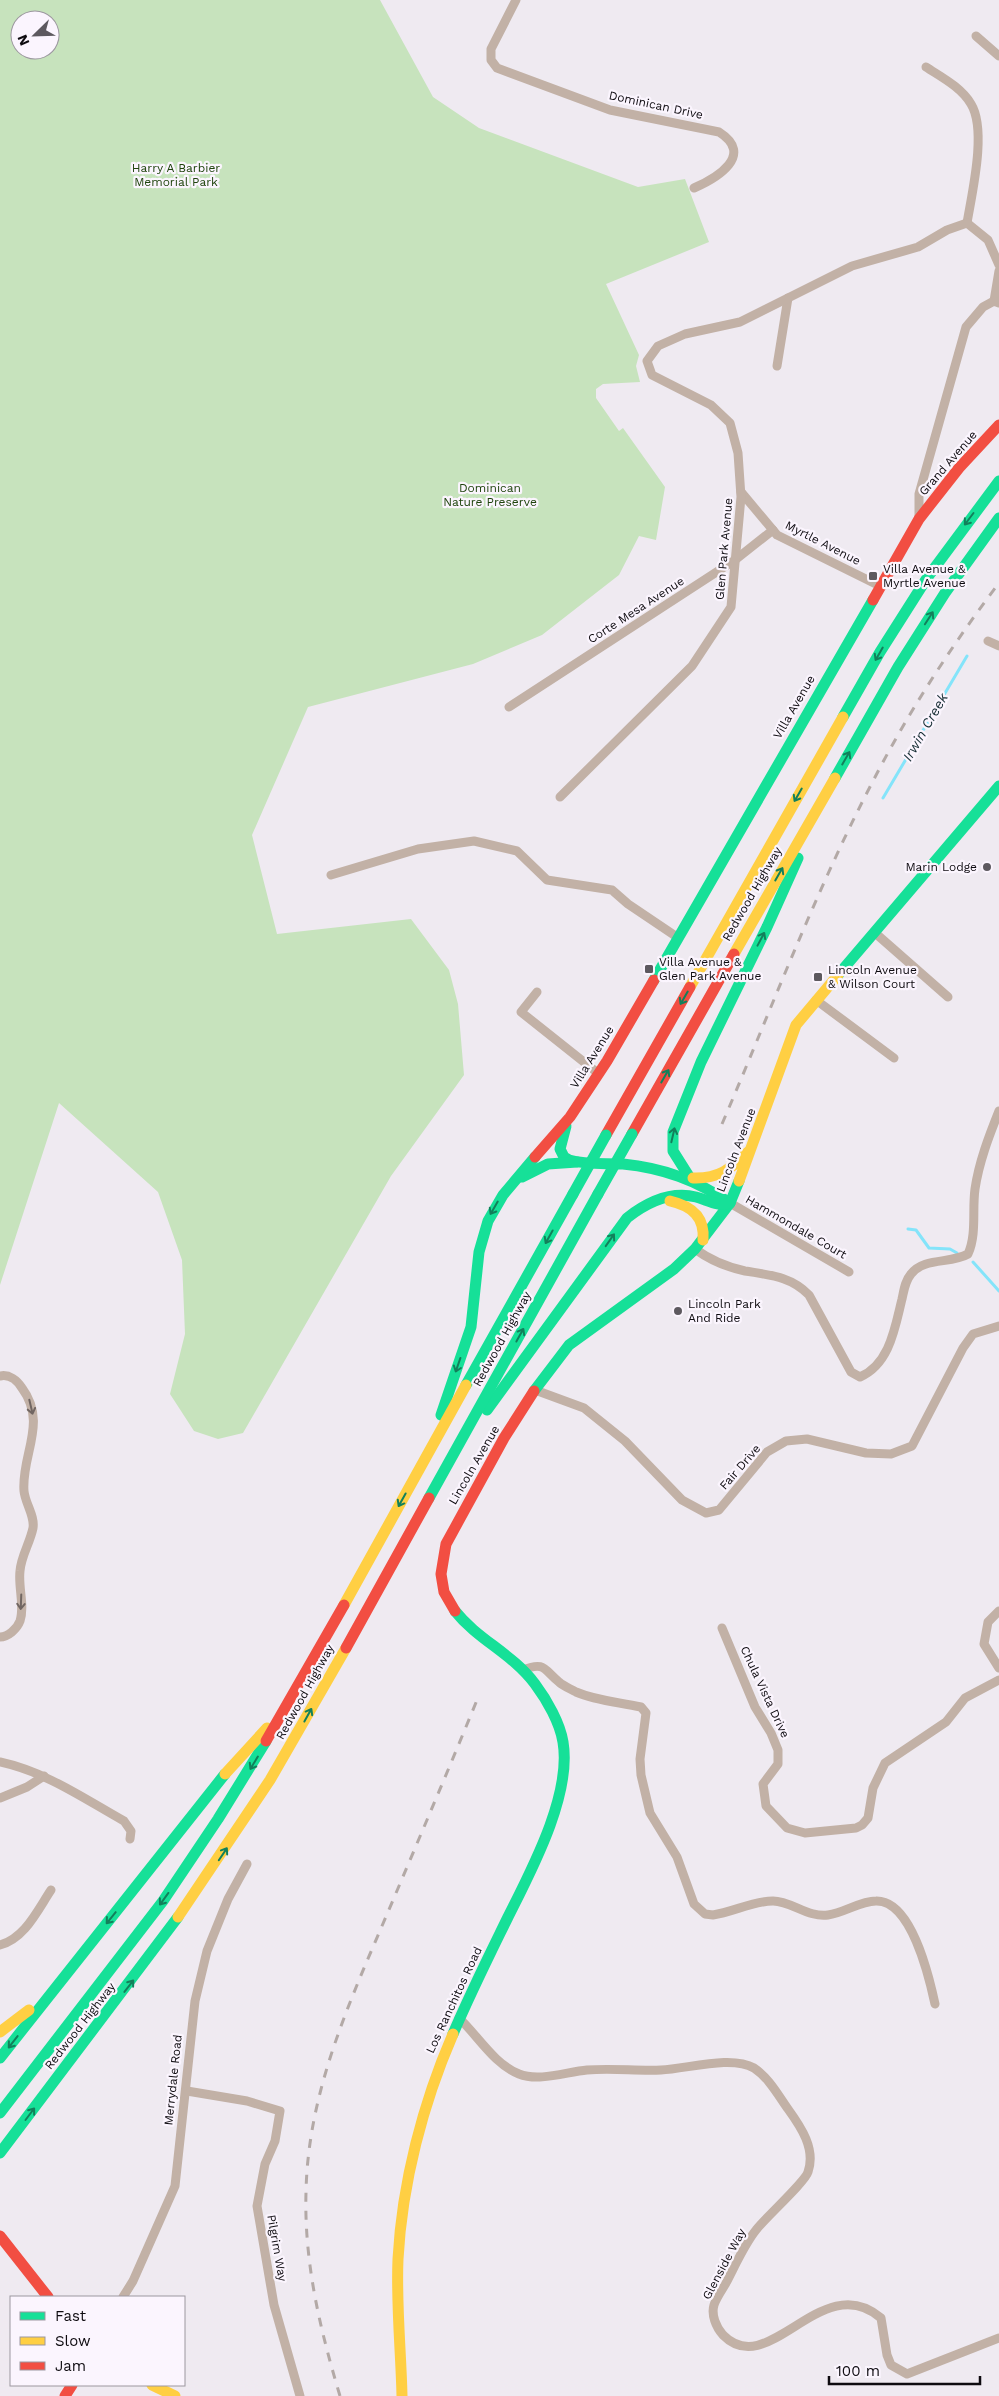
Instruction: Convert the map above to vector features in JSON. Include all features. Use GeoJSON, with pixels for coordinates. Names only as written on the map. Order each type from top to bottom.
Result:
{"type":"FeatureCollection","features":[{"type":"Feature","properties":{"kind":"main road","name":"Grand Avenue"},"geometry":{"type":"LineString","coordinates":[[919,519],[959,468],[999,425]]}},
{"type":"Feature","properties":{"kind":"main road","name":"Redwood Highway"},"geometry":{"type":"LineString","coordinates":[[0,2113],[118,1962],[170,1891],[228,1804],[287,1706],[606,1135],[880,652],[927,578],[999,481]]}},
{"type":"Feature","properties":{"kind":"main road","name":"Redwood Highway"},"geometry":{"type":"LineString","coordinates":[[0,2153],[161,1943],[236,1835],[300,1730],[598,1194],[821,800],[916,637],[999,518]]}},
{"type":"Feature","properties":{"kind":"main road","name":"Villa Avenue"},"geometry":{"type":"LineString","coordinates":[[426,1457],[470,1329],[478,1261],[485,1226],[491,1212],[510,1184],[570,1117],[599,1074],[919,519]]}},
{"type":"Feature","properties":{"kind":"main road","name":"Lincoln Avenue"},"geometry":{"type":"LineString","coordinates":[[499,1648],[471,1630],[452,1608],[443,1588],[442,1561],[451,1532],[504,1438],[535,1390],[570,1345],[605,1317],[660,1281],[699,1244],[730,1203],[752,1148],[796,1025],[999,786]]}},
{"type":"Feature","properties":{"kind":"main road"},"geometry":{"type":"LineString","coordinates":[[730,1203],[690,1178],[673,1153],[671,1143],[673,1132],[720,1023],[778,908],[821,800]]}},
{"type":"Feature","properties":{"kind":"main road","name":"Villa Avenue"},"geometry":{"type":"LineString","coordinates":[[570,1117],[559,1148],[564,1157],[577,1162]]}},
{"type":"Feature","properties":{"kind":"main road"},"geometry":{"type":"LineString","coordinates":[[510,1184],[548,1164],[577,1162],[648,1166],[690,1178],[707,1179],[720,1176],[752,1148]]}},
{"type":"Feature","properties":{"kind":"main road"},"geometry":{"type":"LineString","coordinates":[[454,1454],[514,1376],[618,1230],[639,1209],[660,1200],[688,1196],[719,1205],[730,1203]]}},
{"type":"Feature","properties":{"kind":"main road"},"geometry":{"type":"LineString","coordinates":[[660,1200],[680,1203],[693,1209],[702,1222],[699,1244]]}},
{"type":"Feature","properties":{"kind":"main road","name":"Los Ranchitos Road"},"geometry":{"type":"LineString","coordinates":[[402,2396],[398,2261],[402,2220],[412,2162],[440,2064],[459,2018],[539,1856],[551,1826],[562,1783],[564,1763],[563,1742],[556,1721],[542,1693],[523,1670],[499,1648]]}},
{"type":"Feature","properties":{"kind":"main road"},"geometry":{"type":"LineString","coordinates":[[0,2058],[221,1778],[287,1706]]}},
{"type":"Feature","properties":{"kind":"main road"},"geometry":{"type":"LineString","coordinates":[[0,2032],[32,2007],[98,1934]]}},
{"type":"Feature","properties":{"kind":"main road"},"geometry":{"type":"LineString","coordinates":[[0,2236],[47,2296]]}},
{"type":"Feature","properties":{"kind":"main road"},"geometry":{"type":"LineString","coordinates":[[154,2386],[175,2396]]}},
{"type":"Feature","properties":{"kind":"street","name":"Dominican Drive"},"geometry":{"type":"LineString","coordinates":[[516,0],[491,49],[491,60],[497,68],[610,110],[719,132],[729,138],[734,149],[731,163],[717,178],[694,188]]}},
{"type":"Feature","properties":{"kind":"street"},"geometry":{"type":"LineString","coordinates":[[976,36],[999,56]]}},
{"type":"Feature","properties":{"kind":"street"},"geometry":{"type":"LineString","coordinates":[[926,67],[953,85],[971,104],[978,136],[976,169],[967,223],[988,240],[999,265]]}},
{"type":"Feature","properties":{"kind":"street","name":"Glen Park Avenue"},"geometry":{"type":"LineString","coordinates":[[560,797],[692,666],[731,607],[741,492],[738,453],[730,423],[711,405],[652,376],[648,361],[658,346],[685,334],[740,322],[852,266],[918,247],[947,230],[967,223]]}},
{"type":"Feature","properties":{"kind":"street"},"geometry":{"type":"LineString","coordinates":[[919,519],[919,494],[966,327],[983,307],[997,302],[999,271]]}},
{"type":"Feature","properties":{"kind":"street"},"geometry":{"type":"LineString","coordinates":[[777,366],[788,298]]}},
{"type":"Feature","properties":{"kind":"street","name":"Myrtle Avenue"},"geometry":{"type":"LineString","coordinates":[[741,492],[776,535],[880,586]]}},
{"type":"Feature","properties":{"kind":"street","name":"Corte Mesa Avenue"},"geometry":{"type":"LineString","coordinates":[[509,707],[735,560],[773,530]]}},
{"type":"Feature","properties":{"kind":"street"},"geometry":{"type":"LineString","coordinates":[[988,641],[999,646]]}},
{"type":"Feature","properties":{"kind":"street"},"geometry":{"type":"LineString","coordinates":[[331,875],[418,849],[474,841],[517,851],[547,880],[612,890],[628,904],[677,937]]}},
{"type":"Feature","properties":{"kind":"street"},"geometry":{"type":"LineString","coordinates":[[874,932],[948,997]]}},
{"type":"Feature","properties":{"kind":"street"},"geometry":{"type":"LineString","coordinates":[[537,992],[521,1012],[599,1074]]}},
{"type":"Feature","properties":{"kind":"street"},"geometry":{"type":"LineString","coordinates":[[816,1000],[894,1058]]}},
{"type":"Feature","properties":{"kind":"street"},"geometry":{"type":"LineString","coordinates":[[699,1244],[722,1264],[745,1271],[769,1273],[801,1287],[809,1295],[851,1372],[860,1377],[873,1371],[885,1353],[892,1336],[906,1282],[912,1272],[921,1266],[954,1260],[968,1254],[973,1231],[978,1172],[999,1111]]}},
{"type":"Feature","properties":{"kind":"street","name":"Hammondale Court"},"geometry":{"type":"LineString","coordinates":[[730,1203],[849,1272]]}},
{"type":"Feature","properties":{"kind":"street","name":"Fair Drive"},"geometry":{"type":"LineString","coordinates":[[535,1390],[584,1408],[625,1441],[682,1500],[706,1514],[719,1510],[767,1452],[786,1442],[807,1439],[866,1453],[891,1454],[912,1446],[963,1348],[973,1334],[999,1326]]}},
{"type":"Feature","properties":{"kind":"street"},"geometry":{"type":"LineString","coordinates":[[0,1376],[11,1377],[18,1382],[32,1407],[32,1443],[24,1475],[24,1491],[33,1521],[19,1574],[20,1620],[14,1630],[0,1637]]}},
{"type":"Feature","properties":{"kind":"street"},"geometry":{"type":"LineString","coordinates":[[999,1611],[988,1622],[984,1644],[999,1668]]}},
{"type":"Feature","properties":{"kind":"street","name":"Chula Vista Drive"},"geometry":{"type":"LineString","coordinates":[[722,1628],[755,1707],[768,1728],[778,1750],[778,1764],[762,1784],[766,1806],[780,1822],[800,1833],[839,1831],[862,1825],[868,1818],[877,1776],[886,1763],[946,1722],[966,1698],[999,1680]]}},
{"type":"Feature","properties":{"kind":"street"},"geometry":{"type":"LineString","coordinates":[[523,1670],[535,1665],[540,1666],[547,1669],[559,1683],[575,1691],[592,1698],[641,1707],[646,1713],[640,1759],[641,1776],[650,1813],[677,1857],[690,1894],[698,1910],[705,1914],[713,1915],[774,1901],[818,1915],[828,1915],[874,1900],[886,1902],[905,1919],[921,1957],[935,2004]]}},
{"type":"Feature","properties":{"kind":"street"},"geometry":{"type":"LineString","coordinates":[[0,1762],[24,1767],[44,1776],[124,1821],[131,1831],[130,1839]]}},
{"type":"Feature","properties":{"kind":"street"},"geometry":{"type":"LineString","coordinates":[[0,1798],[27,1787],[44,1776]]}},
{"type":"Feature","properties":{"kind":"street","name":"Merrydale Road"},"geometry":{"type":"LineString","coordinates":[[124,2296],[133,2281],[175,2186],[187,2091],[195,2000],[207,1951],[228,1899],[247,1864]]}},
{"type":"Feature","properties":{"kind":"street"},"geometry":{"type":"LineString","coordinates":[[0,1945],[11,1941],[20,1934],[51,1890]]}},
{"type":"Feature","properties":{"kind":"street","name":"Glenside Way"},"geometry":{"type":"LineString","coordinates":[[459,2018],[497,2059],[521,2075],[538,2077],[619,2068],[659,2070],[720,2062],[743,2064],[764,2077],[804,2132],[809,2153],[808,2174],[755,2231],[714,2305],[714,2320],[721,2333],[730,2341],[740,2346],[755,2346],[770,2341],[825,2310],[852,2304],[866,2307],[881,2318],[887,2355],[891,2365],[907,2374],[999,2338]]}},
{"type":"Feature","properties":{"kind":"street","name":"Pilgrim Way"},"geometry":{"type":"LineString","coordinates":[[187,2091],[247,2101],[280,2111],[275,2141],[266,2164],[257,2206],[274,2305],[300,2396]]}},
{"type":"Feature","properties":{"kind":"green space","name":"Harry A Barbier Memorial Park"},"geometry":{"type":"Polygon","coordinates":[[[0,0],[380,0],[433,97],[479,128],[638,187],[685,179],[709,242],[606,284],[639,355],[636,366],[640,382],[603,384],[596,389],[596,398],[619,431],[623,428],[665,487],[656,540],[639,536],[619,575],[542,635],[473,664],[308,707],[252,835],[277,934],[411,919],[449,970],[458,1004],[464,1075],[391,1176],[243,1433],[218,1439],[194,1431],[170,1394],[185,1334],[182,1260],[158,1192],[59,1103],[0,1285],[0,0]]]}},
{"type":"Feature","properties":{"kind":"waterway","name":"Irwin Creek"},"geometry":{"type":"LineString","coordinates":[[883,798],[967,656]]}},
{"type":"Feature","properties":{"kind":"waterway"},"geometry":{"type":"LineString","coordinates":[[908,1229],[916,1230],[929,1248],[950,1249],[957,1253]]}},
{"type":"Feature","properties":{"kind":"waterway"},"geometry":{"type":"LineString","coordinates":[[973,1262],[999,1291]]}},
{"type":"Feature","properties":{"kind":"railway"},"geometry":{"type":"LineString","coordinates":[[722,1124],[794,951],[832,865],[873,781],[901,729],[932,679],[999,583]]}},
{"type":"Feature","properties":{"kind":"railway"},"geometry":{"type":"LineString","coordinates":[[340,2396],[320,2321],[308,2244],[306,2192],[308,2155],[314,2119],[333,2049],[345,2014],[477,1700]]}},
{"type":"Feature","properties":{"kind":"traffic: fast"},"geometry":{"type":"LineString","coordinates":[[843,717],[880,652],[927,578],[999,481]]}},
{"type":"Feature","properties":{"kind":"traffic: fast"},"geometry":{"type":"LineString","coordinates":[[835,778],[898,667],[945,593],[999,518]]}},
{"type":"Feature","properties":{"kind":"traffic: fast"},"geometry":{"type":"LineString","coordinates":[[654,980],[873,600]]}},
{"type":"Feature","properties":{"kind":"traffic: fast"},"geometry":{"type":"LineString","coordinates":[[838,975],[999,786]]}},
{"type":"Feature","properties":{"kind":"traffic: fast"},"geometry":{"type":"LineString","coordinates":[[690,1178],[673,1151],[673,1132],[701,1062],[767,927],[798,858]]}},
{"type":"Feature","properties":{"kind":"traffic: fast"},"geometry":{"type":"LineString","coordinates":[[566,1126],[560,1149],[564,1157],[569,1160],[575,1162],[623,1164],[665,1172],[705,1188],[730,1203]]}},
{"type":"Feature","properties":{"kind":"traffic: fast"},"geometry":{"type":"LineString","coordinates":[[598,1194],[632,1134]]}},
{"type":"Feature","properties":{"kind":"traffic: fast"},"geometry":{"type":"LineString","coordinates":[[573,1194],[606,1135]]}},
{"type":"Feature","properties":{"kind":"traffic: fast"},"geometry":{"type":"LineString","coordinates":[[441,1415],[471,1327],[479,1252],[488,1221],[503,1195],[535,1157]]}},
{"type":"Feature","properties":{"kind":"traffic: fast"},"geometry":{"type":"LineString","coordinates":[[522,1177],[548,1164],[577,1162]]}},
{"type":"Feature","properties":{"kind":"traffic: fast"},"geometry":{"type":"LineString","coordinates":[[534,1391],[569,1345],[674,1269],[695,1249],[730,1203],[739,1181]]}},
{"type":"Feature","properties":{"kind":"traffic: fast"},"geometry":{"type":"LineString","coordinates":[[466,1385],[573,1194]]}},
{"type":"Feature","properties":{"kind":"traffic: fast"},"geometry":{"type":"LineString","coordinates":[[429,1498],[598,1194]]}},
{"type":"Feature","properties":{"kind":"traffic: fast"},"geometry":{"type":"LineString","coordinates":[[487,1410],[627,1218],[651,1203],[668,1197],[687,1196],[717,1204],[730,1203]]}},
{"type":"Feature","properties":{"kind":"traffic: fast"},"geometry":{"type":"LineString","coordinates":[[453,2034],[548,1832],[556,1809],[564,1763],[563,1742],[559,1727],[548,1704],[535,1684],[526,1673],[474,1630],[455,1611]]}},
{"type":"Feature","properties":{"kind":"traffic: fast"},"geometry":{"type":"LineString","coordinates":[[0,2113],[163,1901],[218,1819],[266,1741]]}},
{"type":"Feature","properties":{"kind":"traffic: fast"},"geometry":{"type":"LineString","coordinates":[[0,2058],[225,1774]]}},
{"type":"Feature","properties":{"kind":"traffic: fast"},"geometry":{"type":"LineString","coordinates":[[0,2153],[178,1917]]}},
{"type":"Feature","properties":{"kind":"traffic: slow"},"geometry":{"type":"LineString","coordinates":[[690,987],[843,717]]}},
{"type":"Feature","properties":{"kind":"traffic: slow"},"geometry":{"type":"LineString","coordinates":[[734,954],[835,778]]}},
{"type":"Feature","properties":{"kind":"traffic: slow"},"geometry":{"type":"LineString","coordinates":[[739,1181],[796,1025],[838,975]]}},
{"type":"Feature","properties":{"kind":"traffic: slow"},"geometry":{"type":"LineString","coordinates":[[693,1178],[710,1177],[724,1172],[748,1152]]}},
{"type":"Feature","properties":{"kind":"traffic: slow"},"geometry":{"type":"LineString","coordinates":[[670,1201],[685,1206],[696,1214],[702,1225],[703,1240]]}},
{"type":"Feature","properties":{"kind":"traffic: slow"},"geometry":{"type":"LineString","coordinates":[[344,1605],[466,1385]]}},
{"type":"Feature","properties":{"kind":"traffic: slow"},"geometry":{"type":"LineString","coordinates":[[178,1917],[270,1780],[346,1648]]}},
{"type":"Feature","properties":{"kind":"traffic: slow"},"geometry":{"type":"LineString","coordinates":[[225,1774],[267,1728]]}},
{"type":"Feature","properties":{"kind":"traffic: slow"},"geometry":{"type":"LineString","coordinates":[[0,2032],[29,2010]]}},
{"type":"Feature","properties":{"kind":"traffic: slow"},"geometry":{"type":"LineString","coordinates":[[402,2396],[398,2259],[404,2201],[423,2115],[453,2034]]}},
{"type":"Feature","properties":{"kind":"traffic: slow"},"geometry":{"type":"LineString","coordinates":[[154,2386],[175,2396]]}},
{"type":"Feature","properties":{"kind":"traffic: jam"},"geometry":{"type":"LineString","coordinates":[[873,600],[919,519],[959,468],[999,425]]}},
{"type":"Feature","properties":{"kind":"traffic: jam"},"geometry":{"type":"LineString","coordinates":[[632,1134],[734,954]]}},
{"type":"Feature","properties":{"kind":"traffic: jam"},"geometry":{"type":"LineString","coordinates":[[535,1157],[570,1117],[607,1061],[654,980]]}},
{"type":"Feature","properties":{"kind":"traffic: jam"},"geometry":{"type":"LineString","coordinates":[[606,1135],[690,987]]}},
{"type":"Feature","properties":{"kind":"traffic: jam"},"geometry":{"type":"LineString","coordinates":[[455,1611],[444,1592],[441,1574],[446,1544],[504,1438],[534,1391]]}},
{"type":"Feature","properties":{"kind":"traffic: jam"},"geometry":{"type":"LineString","coordinates":[[346,1648],[429,1498]]}},
{"type":"Feature","properties":{"kind":"traffic: jam"},"geometry":{"type":"LineString","coordinates":[[266,1741],[344,1605]]}},
{"type":"Feature","properties":{"kind":"traffic: jam"},"geometry":{"type":"LineString","coordinates":[[0,2236],[47,2296]]}},
{"type":"Feature","properties":{"kind":"traffic: jam"},"geometry":{"type":"LineString","coordinates":[[65,2396],[71,2386]]}},
{"type":"Feature","properties":{"kind":"place","name":"Villa Avenue & Myrtle Avenue"},"geometry":{"type":"Point","coordinates":[873,576]}},
{"type":"Feature","properties":{"kind":"place","name":"Marin Lodge"},"geometry":{"type":"Point","coordinates":[987,867]}},
{"type":"Feature","properties":{"kind":"place","name":"Villa Avenue & Glen Park Avenue"},"geometry":{"type":"Point","coordinates":[649,969]}},
{"type":"Feature","properties":{"kind":"place","name":"Lincoln Avenue & Wilson Court"},"geometry":{"type":"Point","coordinates":[818,977]}},
{"type":"Feature","properties":{"kind":"place","name":"Lincoln Park And Ride"},"geometry":{"type":"Point","coordinates":[678,1311]}},
{"type":"Feature","properties":{"kind":"park label","name":"Dominican Nature Preserve"},"geometry":{"type":"Point","coordinates":[490,495]}}]}
